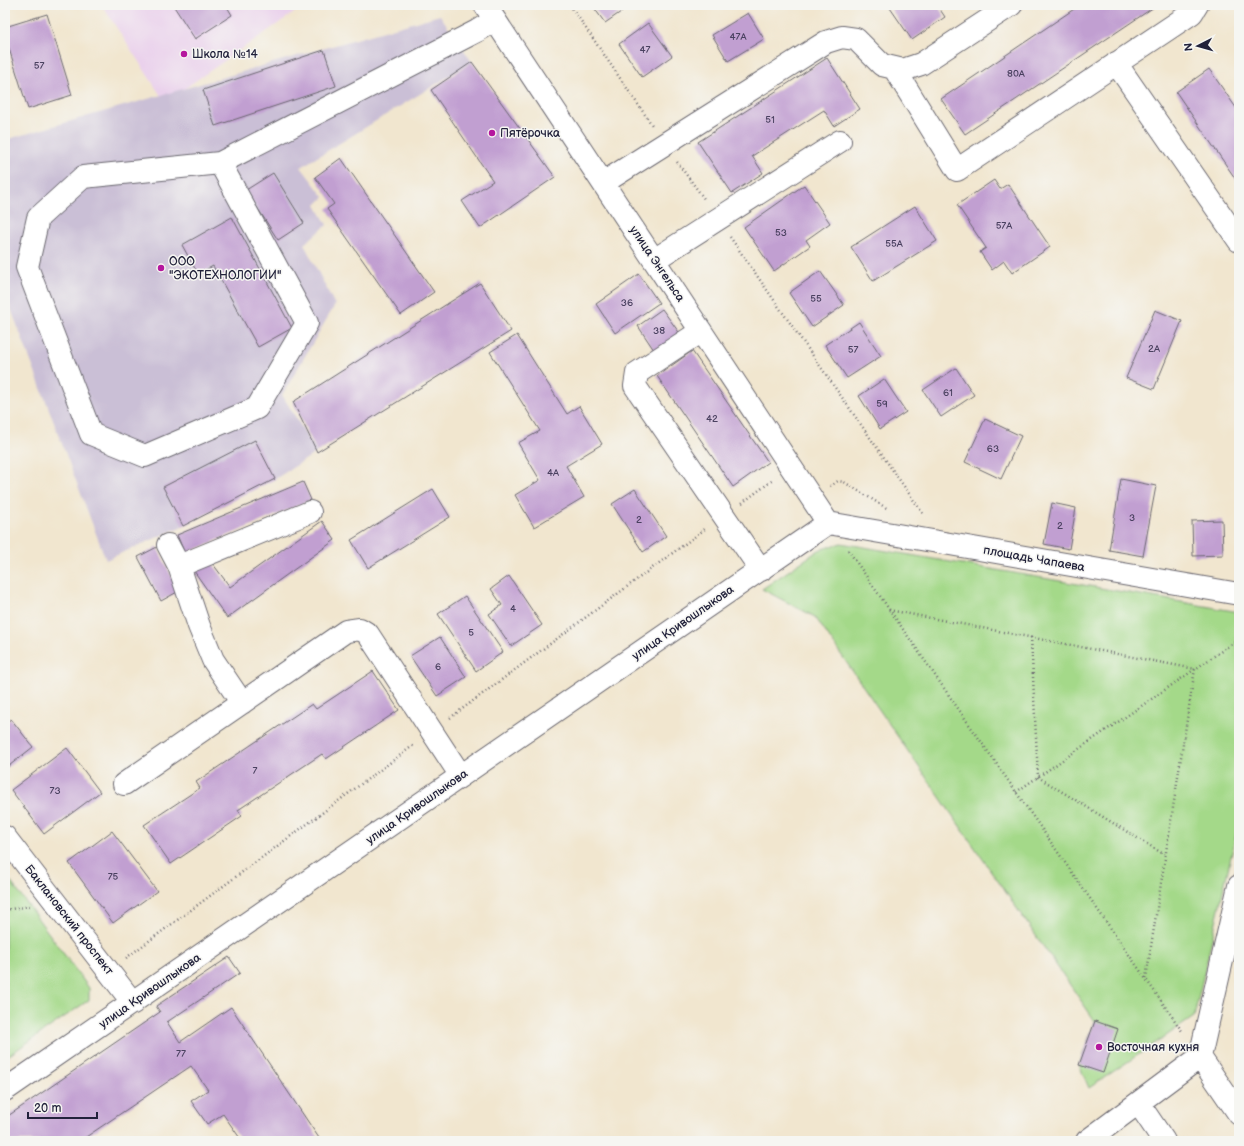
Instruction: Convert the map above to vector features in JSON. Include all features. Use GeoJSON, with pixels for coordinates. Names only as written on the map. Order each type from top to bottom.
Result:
{"type":"FeatureCollection","features":[{"type":"Feature","properties":{"kind":"street"},"geometry":{"type":"LineString","coordinates":[[603,183],[826,42],[842,37],[856,39],[882,66],[903,70],[921,64],[1011,5]]}},
{"type":"Feature","properties":{"kind":"street"},"geometry":{"type":"LineString","coordinates":[[894,68],[957,170],[1192,13],[1198,5]]}},
{"type":"Feature","properties":{"kind":"street"},"geometry":{"type":"LineString","coordinates":[[220,163],[308,323],[257,408],[145,456],[91,434],[27,267],[38,218],[83,177],[220,163],[478,31],[490,12]]}},
{"type":"Feature","properties":{"kind":"street","name":"улица Энгельса"},"geometry":{"type":"LineString","coordinates":[[490,12],[828,523]]}},
{"type":"Feature","properties":{"kind":"street"},"geometry":{"type":"LineString","coordinates":[[1116,64],[1239,241]]}},
{"type":"Feature","properties":{"kind":"street"},"geometry":{"type":"LineString","coordinates":[[654,260],[840,142]]}},
{"type":"Feature","properties":{"kind":"street"},"geometry":{"type":"LineString","coordinates":[[701,331],[637,373],[635,386],[761,570]]}},
{"type":"Feature","properties":{"kind":"street"},"geometry":{"type":"LineString","coordinates":[[179,566],[310,512]]}},
{"type":"Feature","properties":{"kind":"street","name":"улица Кривошлыкова"},"geometry":{"type":"LineString","coordinates":[[5,1090],[828,523]]}},
{"type":"Feature","properties":{"kind":"street","name":"площадь Чапаева"},"geometry":{"type":"LineString","coordinates":[[828,523],[1239,594]]}},
{"type":"Feature","properties":{"kind":"street"},"geometry":{"type":"LineString","coordinates":[[168,546],[179,566],[198,626],[213,660],[242,703]]}},
{"type":"Feature","properties":{"kind":"street"},"geometry":{"type":"LineString","coordinates":[[124,784],[346,631],[360,629],[368,634],[461,776]]}},
{"type":"Feature","properties":{"kind":"street","name":"Баклановский проспект"},"geometry":{"type":"LineString","coordinates":[[5,837],[133,1003]]}},
{"type":"Feature","properties":{"kind":"street"},"geometry":{"type":"LineString","coordinates":[[1087,1141],[1139,1104],[1200,1057],[1239,886]]}},
{"type":"Feature","properties":{"kind":"street"},"geometry":{"type":"LineString","coordinates":[[1200,1057],[1239,1114]]}},
{"type":"Feature","properties":{"kind":"street"},"geometry":{"type":"LineString","coordinates":[[1139,1104],[1164,1141]]}},
{"type":"Feature","properties":{"kind":"path"},"geometry":{"type":"LineString","coordinates":[[570,5],[664,144],[718,219],[925,518]]}},
{"type":"Feature","properties":{"kind":"path"},"geometry":{"type":"LineString","coordinates":[[828,523],[1200,1057]]}},
{"type":"Feature","properties":{"kind":"path"},"geometry":{"type":"LineString","coordinates":[[889,610],[1195,669]]}},
{"type":"Feature","properties":{"kind":"path"},"geometry":{"type":"LineString","coordinates":[[1031,637],[1038,777]]}},
{"type":"Feature","properties":{"kind":"path"},"geometry":{"type":"LineString","coordinates":[[1016,792],[1239,639]]}},
{"type":"Feature","properties":{"kind":"path"},"geometry":{"type":"LineString","coordinates":[[1146,979],[1195,669]]}},
{"type":"Feature","properties":{"kind":"path"},"geometry":{"type":"LineString","coordinates":[[1038,777],[1165,855]]}},
{"type":"Feature","properties":{"kind":"shaded area","name":"Школа №14"},"geometry":{"type":"Polygon","coordinates":[[[102,5],[305,5],[165,102],[102,5]]]}},
{"type":"Feature","properties":{"kind":"shaded area","name":"ООО \"ЭКОТЕХНОЛОГИИ\""},"geometry":{"type":"Polygon","coordinates":[[[440,15],[472,62],[301,167],[324,197],[316,205],[327,225],[304,244],[335,305],[282,395],[317,452],[275,479],[183,526],[106,560],[5,293],[5,140],[440,15]]]}},
{"type":"Feature","properties":{"kind":"green space"},"geometry":{"type":"Polygon","coordinates":[[[841,543],[1239,612],[1239,822],[1194,1017],[1089,1088],[1079,1065],[1095,1021],[815,617],[762,589],[819,550],[841,543]]]}},
{"type":"Feature","properties":{"kind":"green space"},"geometry":{"type":"Polygon","coordinates":[[[5,874],[89,988],[89,1000],[5,1058],[5,874]]]}},
{"type":"Feature","properties":{"kind":"building"},"geometry":{"type":"Polygon","coordinates":[[[173,5],[226,5],[232,15],[195,39],[173,5]]]}},
{"type":"Feature","properties":{"kind":"building"},"geometry":{"type":"Polygon","coordinates":[[[592,5],[631,5],[605,23],[592,5]]]}},
{"type":"Feature","properties":{"kind":"building"},"geometry":{"type":"Polygon","coordinates":[[[888,5],[937,5],[945,17],[912,40],[888,5]]]}},
{"type":"Feature","properties":{"kind":"building"},"geometry":{"type":"Polygon","coordinates":[[[1080,5],[1157,5],[965,134],[941,99],[1080,5]]]}},
{"type":"Feature","properties":{"kind":"building"},"geometry":{"type":"Polygon","coordinates":[[[748,13],[764,39],[728,61],[712,35],[748,13]]]}},
{"type":"Feature","properties":{"kind":"building"},"geometry":{"type":"Polygon","coordinates":[[[47,14],[72,95],[28,109],[5,36],[5,27],[47,14]]]}},
{"type":"Feature","properties":{"kind":"building"},"geometry":{"type":"Polygon","coordinates":[[[648,23],[672,56],[642,77],[619,44],[648,23]]]}},
{"type":"Feature","properties":{"kind":"building"},"geometry":{"type":"Polygon","coordinates":[[[324,50],[336,86],[215,126],[203,90],[324,50]]]}},
{"type":"Feature","properties":{"kind":"building"},"geometry":{"type":"Polygon","coordinates":[[[827,58],[860,109],[834,126],[824,110],[752,156],[763,173],[732,193],[698,142],[827,58]]]}},
{"type":"Feature","properties":{"kind":"building","name":"Пятёрочка"},"geometry":{"type":"Polygon","coordinates":[[[472,62],[555,177],[480,228],[462,201],[493,181],[431,90],[472,62]]]}},
{"type":"Feature","properties":{"kind":"building"},"geometry":{"type":"Polygon","coordinates":[[[1209,69],[1239,112],[1239,184],[1176,92],[1209,69]]]}},
{"type":"Feature","properties":{"kind":"building"},"geometry":{"type":"Polygon","coordinates":[[[341,158],[434,292],[401,315],[327,209],[334,204],[315,177],[341,158]]]}},
{"type":"Feature","properties":{"kind":"building"},"geometry":{"type":"Polygon","coordinates":[[[273,173],[304,223],[278,240],[246,190],[273,173]]]}},
{"type":"Feature","properties":{"kind":"building"},"geometry":{"type":"Polygon","coordinates":[[[994,180],[1000,189],[1008,184],[1050,247],[1012,273],[1004,261],[992,270],[980,252],[986,248],[957,205],[994,180]]]}},
{"type":"Feature","properties":{"kind":"building"},"geometry":{"type":"Polygon","coordinates":[[[804,185],[830,223],[806,240],[810,246],[774,271],[744,227],[804,185]]]}},
{"type":"Feature","properties":{"kind":"building"},"geometry":{"type":"Polygon","coordinates":[[[915,206],[937,241],[873,281],[851,247],[915,206]]]}},
{"type":"Feature","properties":{"kind":"building"},"geometry":{"type":"Polygon","coordinates":[[[232,217],[292,328],[258,347],[213,266],[198,274],[182,245],[232,217]]]}},
{"type":"Feature","properties":{"kind":"building"},"geometry":{"type":"Polygon","coordinates":[[[820,271],[844,305],[812,327],[789,293],[820,271]]]}},
{"type":"Feature","properties":{"kind":"building"},"geometry":{"type":"Polygon","coordinates":[[[639,274],[659,303],[615,333],[596,304],[639,274]]]}},
{"type":"Feature","properties":{"kind":"building"},"geometry":{"type":"Polygon","coordinates":[[[480,283],[511,331],[317,452],[293,402],[480,283]]]}},
{"type":"Feature","properties":{"kind":"building"},"geometry":{"type":"Polygon","coordinates":[[[662,309],[681,335],[656,353],[638,326],[662,309]]]}},
{"type":"Feature","properties":{"kind":"building"},"geometry":{"type":"Polygon","coordinates":[[[1155,310],[1182,321],[1154,389],[1126,378],[1155,310]]]}},
{"type":"Feature","properties":{"kind":"building"},"geometry":{"type":"Polygon","coordinates":[[[859,322],[881,356],[847,378],[825,345],[859,322]]]}},
{"type":"Feature","properties":{"kind":"building"},"geometry":{"type":"Polygon","coordinates":[[[517,335],[567,414],[579,406],[602,444],[566,466],[584,497],[534,527],[515,495],[540,480],[518,443],[540,431],[490,352],[517,335]]]}},
{"type":"Feature","properties":{"kind":"building"},"geometry":{"type":"Polygon","coordinates":[[[692,351],[768,462],[733,487],[657,376],[692,351]]]}},
{"type":"Feature","properties":{"kind":"building"},"geometry":{"type":"Polygon","coordinates":[[[956,368],[974,395],[941,417],[923,390],[956,368]]]}},
{"type":"Feature","properties":{"kind":"building"},"geometry":{"type":"Polygon","coordinates":[[[884,379],[906,412],[880,429],[859,396],[884,379]]]}},
{"type":"Feature","properties":{"kind":"building"},"geometry":{"type":"Polygon","coordinates":[[[985,419],[1021,436],[1001,479],[965,462],[985,419]]]}},
{"type":"Feature","properties":{"kind":"building"},"geometry":{"type":"Polygon","coordinates":[[[255,440],[275,479],[183,526],[163,487],[255,440]]]}},
{"type":"Feature","properties":{"kind":"building"},"geometry":{"type":"Polygon","coordinates":[[[1121,479],[1156,486],[1143,556],[1109,550],[1121,479]]]}},
{"type":"Feature","properties":{"kind":"building"},"geometry":{"type":"Polygon","coordinates":[[[303,482],[311,500],[185,554],[177,535],[303,482]]]}},
{"type":"Feature","properties":{"kind":"building"},"geometry":{"type":"Polygon","coordinates":[[[433,489],[450,517],[368,568],[351,540],[433,489]]]}},
{"type":"Feature","properties":{"kind":"building"},"geometry":{"type":"Polygon","coordinates":[[[635,489],[666,536],[643,552],[612,504],[635,489]]]}},
{"type":"Feature","properties":{"kind":"building"},"geometry":{"type":"Polygon","coordinates":[[[1052,503],[1076,508],[1069,549],[1044,544],[1052,503]]]}},
{"type":"Feature","properties":{"kind":"building"},"geometry":{"type":"Polygon","coordinates":[[[1222,520],[1223,555],[1193,556],[1192,521],[1222,520]]]}},
{"type":"Feature","properties":{"kind":"building"},"geometry":{"type":"Polygon","coordinates":[[[322,521],[335,540],[227,618],[194,571],[210,560],[230,587],[322,521]]]}},
{"type":"Feature","properties":{"kind":"building"},"geometry":{"type":"Polygon","coordinates":[[[157,547],[179,591],[161,601],[138,557],[157,547]]]}},
{"type":"Feature","properties":{"kind":"building"},"geometry":{"type":"Polygon","coordinates":[[[509,576],[542,625],[511,646],[489,614],[502,605],[491,589],[509,576]]]}},
{"type":"Feature","properties":{"kind":"building"},"geometry":{"type":"Polygon","coordinates":[[[465,596],[503,652],[476,671],[438,614],[465,596]]]}},
{"type":"Feature","properties":{"kind":"building"},"geometry":{"type":"Polygon","coordinates":[[[440,637],[466,677],[437,696],[410,656],[440,637]]]}},
{"type":"Feature","properties":{"kind":"building"},"geometry":{"type":"Polygon","coordinates":[[[373,671],[399,710],[326,759],[322,754],[238,810],[242,816],[171,864],[144,825],[200,788],[196,782],[312,704],[316,709],[373,671]]]}},
{"type":"Feature","properties":{"kind":"building"},"geometry":{"type":"Polygon","coordinates":[[[11,719],[33,747],[5,769],[5,723],[11,719]]]}},
{"type":"Feature","properties":{"kind":"building"},"geometry":{"type":"Polygon","coordinates":[[[67,748],[100,792],[44,834],[11,790],[67,748]]]}},
{"type":"Feature","properties":{"kind":"building"},"geometry":{"type":"Polygon","coordinates":[[[112,831],[157,891],[113,923],[69,863],[112,831]]]}},
{"type":"Feature","properties":{"kind":"building"},"geometry":{"type":"Polygon","coordinates":[[[229,957],[240,973],[167,1022],[180,1042],[231,1007],[321,1141],[242,1141],[223,1114],[207,1124],[191,1101],[208,1090],[191,1066],[80,1141],[5,1141],[5,1118],[160,1012],[156,1006],[229,957]]]}},
{"type":"Feature","properties":{"kind":"building","name":"Восточная кухня"},"geometry":{"type":"Polygon","coordinates":[[[1095,1021],[1118,1029],[1103,1073],[1079,1065],[1095,1021]]]}},
{"type":"Feature","properties":{"kind":"place","name":"Школа №14"},"geometry":{"type":"Point","coordinates":[184,54]}},
{"type":"Feature","properties":{"kind":"place","name":"Пятёрочка"},"geometry":{"type":"Point","coordinates":[492,133]}},
{"type":"Feature","properties":{"kind":"place","name":"ООО \"ЭКОТЕХНОЛОГИИ\""},"geometry":{"type":"Point","coordinates":[161,268]}},
{"type":"Feature","properties":{"kind":"place","name":"Восточная кухня"},"geometry":{"type":"Point","coordinates":[1099,1047]}}]}
